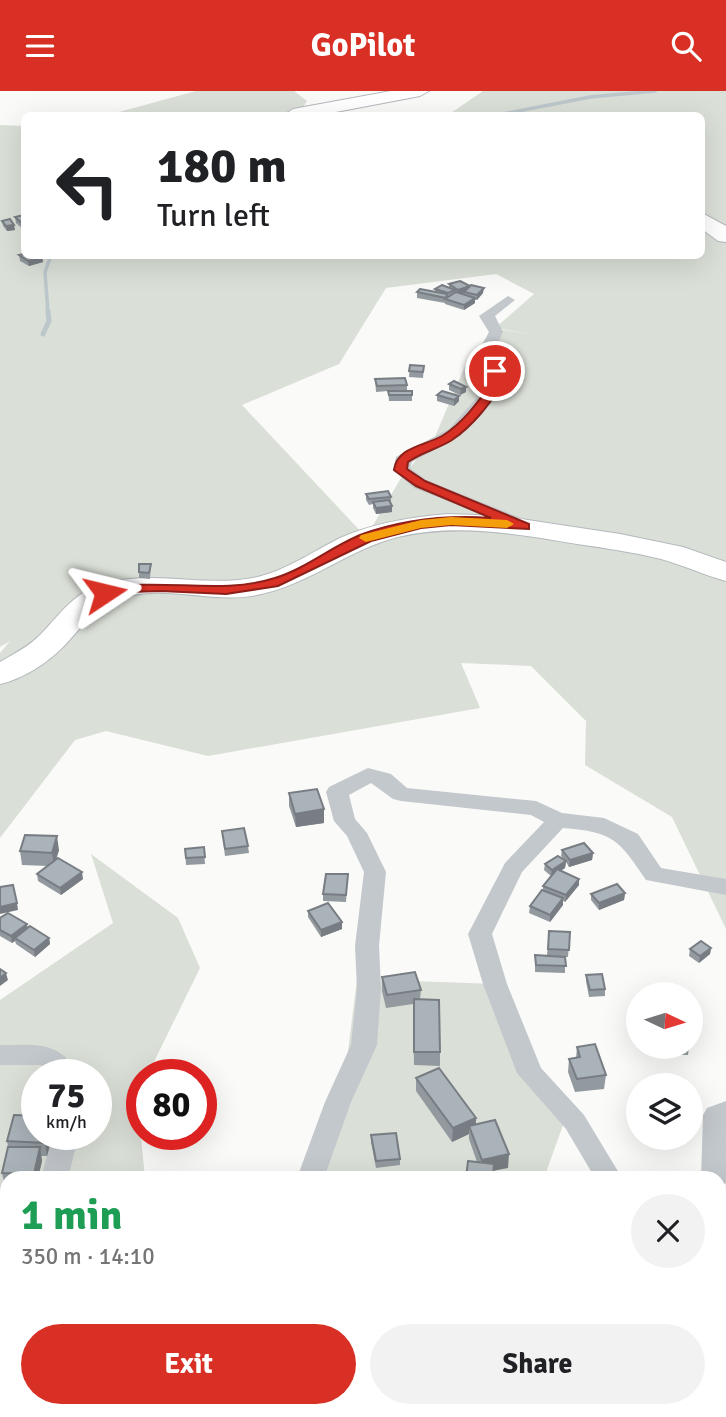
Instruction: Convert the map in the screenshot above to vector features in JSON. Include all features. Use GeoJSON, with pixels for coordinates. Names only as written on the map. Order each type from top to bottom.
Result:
{"type":"FeatureCollection","features":[{"type":"Feature","properties":{"kind":"highway"},"geometry":{"type":"LineString","coordinates":[[309,112],[420,91]]}},
{"type":"Feature","properties":{"kind":"highway"},"geometry":{"type":"LineString","coordinates":[[705,221],[726,236]]}},
{"type":"Feature","properties":{"kind":"highway"},"geometry":{"type":"LineString","coordinates":[[0,675],[46,646],[85,605],[105,593],[129,588],[161,587],[226,590],[278,582],[366,538],[421,524],[490,521],[653,546],[702,561],[726,572]]}},
{"type":"Feature","properties":{"kind":"street"},"geometry":{"type":"LineString","coordinates":[[508,300],[486,316],[496,333],[484,356],[499,378],[498,383],[462,427],[436,445],[413,453],[402,461],[401,470],[420,484],[524,526]]}},
{"type":"Feature","properties":{"kind":"street"},"geometry":{"type":"LineString","coordinates":[[313,1171],[338,1102],[364,1045],[369,988],[367,946],[375,872],[356,833],[345,821],[337,792],[368,775],[383,779],[401,794],[536,808],[558,820],[597,823],[630,839],[654,875],[726,887]]}},
{"type":"Feature","properties":{"kind":"street"},"geometry":{"type":"LineString","coordinates":[[558,820],[513,868],[480,934],[495,984],[530,1073],[575,1122],[605,1171]]}},
{"type":"Feature","properties":{"kind":"street"},"geometry":{"type":"LineString","coordinates":[[0,1055],[47,1055],[51,1059]]}},
{"type":"Feature","properties":{"kind":"street"},"geometry":{"type":"LineString","coordinates":[[715,1171],[716,1115],[726,1111]]}},
{"type":"Feature","properties":{"kind":"street"},"geometry":{"type":"LineString","coordinates":[[56,1171],[62,1150]]}},
{"type":"Feature","properties":{"kind":"shaded area"},"geometry":{"type":"Polygon","coordinates":[[[196,91],[294,91],[307,101],[302,109],[290,112],[119,112],[196,91]]]}},
{"type":"Feature","properties":{"kind":"shaded area"},"geometry":{"type":"Polygon","coordinates":[[[483,91],[726,91],[726,929],[672,817],[585,765],[586,721],[531,666],[461,663],[480,708],[208,756],[106,731],[75,740],[0,838],[0,653],[10,641],[0,647],[0,125],[21,126],[21,259],[705,259],[705,112],[452,112],[483,91]],[[496,274],[386,288],[339,364],[242,405],[366,537],[401,478],[434,439],[468,359],[496,329],[531,334],[495,328],[534,294],[496,274]]]}},
{"type":"Feature","properties":{"kind":"shaded area"},"geometry":{"type":"Polygon","coordinates":[[[91,854],[178,918],[200,968],[155,1059],[126,1059],[126,1150],[142,1150],[144,1171],[0,1171],[0,1000],[113,923],[91,854]]]}},
{"type":"Feature","properties":{"kind":"shaded area"},"geometry":{"type":"Polygon","coordinates":[[[357,979],[495,984],[530,1073],[567,1114],[547,1171],[316,1171],[343,1091],[357,979]]]}},
{"type":"Feature","properties":{"kind":"building"},"geometry":{"type":"Polygon","coordinates":[[[10,219],[14,225],[6,226],[2,221],[10,219]]]}},
{"type":"Feature","properties":{"kind":"building"},"geometry":{"type":"Polygon","coordinates":[[[460,281],[470,286],[458,290],[449,284],[460,281]]]}},
{"type":"Feature","properties":{"kind":"building"},"geometry":{"type":"Polygon","coordinates":[[[442,285],[455,290],[448,293],[435,289],[442,285]]]}},
{"type":"Feature","properties":{"kind":"building"},"geometry":{"type":"Polygon","coordinates":[[[471,285],[484,288],[477,295],[464,292],[471,285]]]}},
{"type":"Feature","properties":{"kind":"building"},"geometry":{"type":"Polygon","coordinates":[[[420,289],[447,294],[446,298],[417,292],[420,289]]]}},
{"type":"Feature","properties":{"kind":"building"},"geometry":{"type":"Polygon","coordinates":[[[456,292],[475,298],[464,305],[445,299],[456,292]]]}},
{"type":"Feature","properties":{"kind":"building"},"geometry":{"type":"Polygon","coordinates":[[[410,365],[424,366],[423,372],[409,371],[410,365]]]}},
{"type":"Feature","properties":{"kind":"building"},"geometry":{"type":"Polygon","coordinates":[[[405,378],[407,385],[377,386],[375,379],[405,378]]]}},
{"type":"Feature","properties":{"kind":"building"},"geometry":{"type":"Polygon","coordinates":[[[454,381],[466,387],[461,389],[449,384],[454,381]]]}},
{"type":"Feature","properties":{"kind":"building"},"geometry":{"type":"Polygon","coordinates":[[[388,391],[412,391],[412,395],[389,395],[388,391]]]}},
{"type":"Feature","properties":{"kind":"building"},"geometry":{"type":"Polygon","coordinates":[[[442,391],[459,396],[454,400],[437,395],[442,391]]]}},
{"type":"Feature","properties":{"kind":"building"},"geometry":{"type":"Polygon","coordinates":[[[388,491],[391,497],[369,499],[366,494],[388,491]]]}},
{"type":"Feature","properties":{"kind":"building"},"geometry":{"type":"Polygon","coordinates":[[[389,500],[392,506],[376,508],[373,502],[389,500]]]}},
{"type":"Feature","properties":{"kind":"building"},"geometry":{"type":"Polygon","coordinates":[[[139,564],[151,564],[149,573],[139,572],[139,564]]]}},
{"type":"Feature","properties":{"kind":"building"},"geometry":{"type":"Polygon","coordinates":[[[317,789],[324,809],[295,814],[289,793],[317,789]]]}},
{"type":"Feature","properties":{"kind":"building"},"geometry":{"type":"Polygon","coordinates":[[[244,828],[248,846],[225,849],[222,831],[244,828]]]}},
{"type":"Feature","properties":{"kind":"building"},"geometry":{"type":"Polygon","coordinates":[[[25,835],[57,836],[52,853],[20,851],[25,835]]]}},
{"type":"Feature","properties":{"kind":"building"},"geometry":{"type":"Polygon","coordinates":[[[584,843],[593,853],[570,860],[562,850],[584,843]]]}},
{"type":"Feature","properties":{"kind":"building"},"geometry":{"type":"Polygon","coordinates":[[[204,847],[205,857],[186,858],[185,849],[204,847]]]}},
{"type":"Feature","properties":{"kind":"building"},"geometry":{"type":"Polygon","coordinates":[[[558,856],[566,861],[552,870],[545,864],[558,856]]]}},
{"type":"Feature","properties":{"kind":"building"},"geometry":{"type":"Polygon","coordinates":[[[58,858],[82,872],[60,888],[37,874],[58,858]]]}},
{"type":"Feature","properties":{"kind":"building"},"geometry":{"type":"Polygon","coordinates":[[[557,869],[579,879],[566,895],[543,886],[557,869]]]}},
{"type":"Feature","properties":{"kind":"building"},"geometry":{"type":"Polygon","coordinates":[[[326,874],[348,874],[346,895],[323,894],[326,874]]]}},
{"type":"Feature","properties":{"kind":"building"},"geometry":{"type":"Polygon","coordinates":[[[617,884],[625,893],[599,903],[591,894],[617,884]]]}},
{"type":"Feature","properties":{"kind":"building"},"geometry":{"type":"Polygon","coordinates":[[[13,885],[17,903],[0,907],[0,887],[13,885]]]}},
{"type":"Feature","properties":{"kind":"building"},"geometry":{"type":"Polygon","coordinates":[[[542,890],[563,898],[550,915],[530,906],[542,890]]]}},
{"type":"Feature","properties":{"kind":"building"},"geometry":{"type":"Polygon","coordinates":[[[328,903],[342,922],[321,930],[308,911],[328,903]]]}},
{"type":"Feature","properties":{"kind":"building"},"geometry":{"type":"Polygon","coordinates":[[[8,913],[27,924],[11,936],[0,930],[0,918],[8,913]]]}},
{"type":"Feature","properties":{"kind":"building"},"geometry":{"type":"Polygon","coordinates":[[[30,926],[49,938],[34,950],[15,938],[30,926]]]}},
{"type":"Feature","properties":{"kind":"building"},"geometry":{"type":"Polygon","coordinates":[[[549,931],[570,932],[569,950],[548,949],[549,931]]]}},
{"type":"Feature","properties":{"kind":"building"},"geometry":{"type":"Polygon","coordinates":[[[701,941],[711,948],[700,956],[690,949],[701,941]]]}},
{"type":"Feature","properties":{"kind":"building"},"geometry":{"type":"Polygon","coordinates":[[[535,955],[565,957],[566,966],[536,965],[535,955]]]}},
{"type":"Feature","properties":{"kind":"building"},"geometry":{"type":"Polygon","coordinates":[[[415,972],[421,990],[387,995],[382,977],[415,972]]]}},
{"type":"Feature","properties":{"kind":"building"},"geometry":{"type":"Polygon","coordinates":[[[602,974],[605,989],[590,990],[586,975],[602,974]]]}},
{"type":"Feature","properties":{"kind":"building"},"geometry":{"type":"Polygon","coordinates":[[[414,999],[439,1000],[440,1052],[414,1052],[414,999]]]}},
{"type":"Feature","properties":{"kind":"building"},"geometry":{"type":"Polygon","coordinates":[[[595,1044],[606,1075],[577,1079],[569,1059],[580,1057],[577,1047],[595,1044]]]}},
{"type":"Feature","properties":{"kind":"building"},"geometry":{"type":"Polygon","coordinates":[[[439,1068],[476,1118],[453,1128],[416,1078],[439,1068]]]}},
{"type":"Feature","properties":{"kind":"building"},"geometry":{"type":"Polygon","coordinates":[[[14,1115],[21,1115],[21,1142],[7,1141],[14,1115]]]}},
{"type":"Feature","properties":{"kind":"building"},"geometry":{"type":"Polygon","coordinates":[[[495,1120],[509,1154],[482,1160],[469,1126],[495,1120]]]}},
{"type":"Feature","properties":{"kind":"building"},"geometry":{"type":"Polygon","coordinates":[[[396,1133],[400,1159],[376,1161],[371,1135],[396,1133]]]}},
{"type":"Feature","properties":{"kind":"building"},"geometry":{"type":"Polygon","coordinates":[[[8,1147],[39,1150],[35,1171],[2,1171],[8,1147]]]}},
{"type":"Feature","properties":{"kind":"building"},"geometry":{"type":"Polygon","coordinates":[[[468,1161],[494,1164],[494,1171],[467,1171],[468,1161]]]}},
{"type":"Feature","properties":{"kind":"waterway"},"geometry":{"type":"LineString","coordinates":[[513,112],[590,97],[655,91]]}},
{"type":"Feature","properties":{"kind":"waterway"},"geometry":{"type":"LineString","coordinates":[[48,313],[45,272],[50,259]]}},
{"type":"Feature","properties":{"kind":"waterway"},"geometry":{"type":"LineString","coordinates":[[43,334],[49,321],[48,311]]}},
{"type":"Feature","properties":{"kind":"slow traffic"},"geometry":{"type":"LineString","coordinates":[[366,538],[421,524],[451,521],[507,524]]}},
{"type":"Feature","properties":{"kind":"route"},"geometry":{"type":"LineString","coordinates":[[105,593],[129,588],[161,587],[226,590],[278,582],[366,538],[421,524],[490,521],[524,526],[500,514],[420,484],[401,470],[402,461],[413,453],[436,445],[475,415],[498,383],[499,378],[495,371]]}}]}
